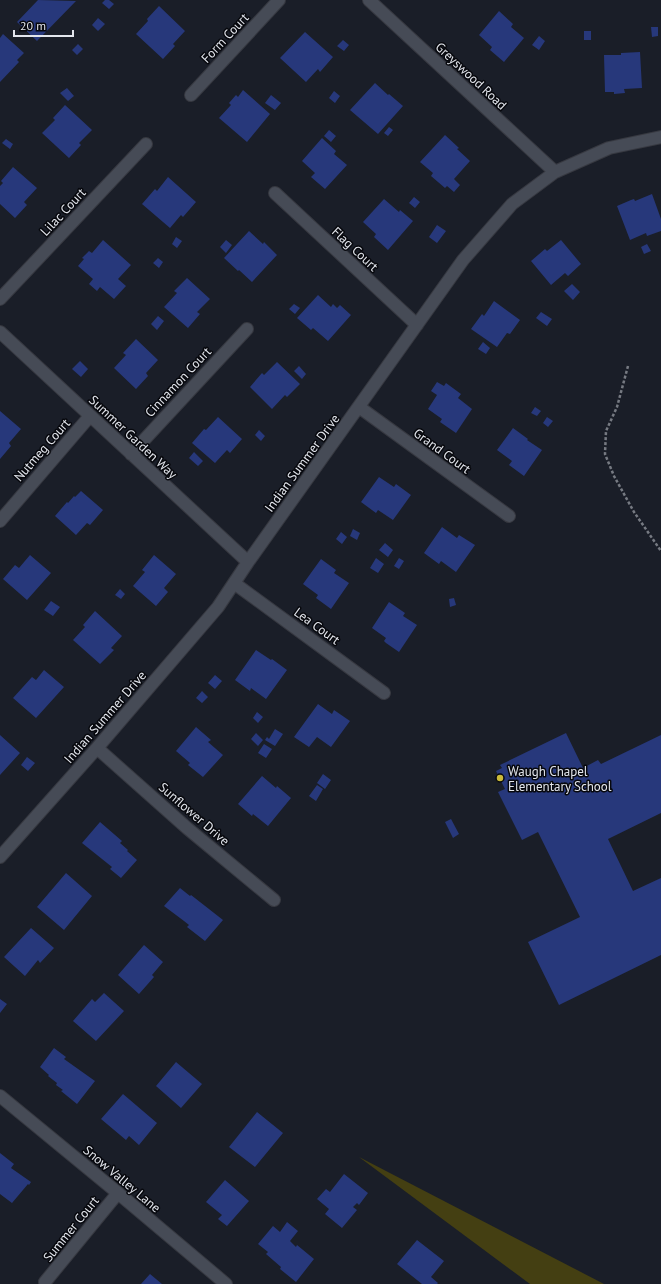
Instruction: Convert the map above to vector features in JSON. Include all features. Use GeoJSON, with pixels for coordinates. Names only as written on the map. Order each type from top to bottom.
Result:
{"type":"FeatureCollection","features":[{"type":"Feature","properties":{"kind":"street","name":"Form Court"},"geometry":{"type":"LineString","coordinates":[[191,95],[279,0]]}},
{"type":"Feature","properties":{"kind":"street","name":"Greyswood Road"},"geometry":{"type":"LineString","coordinates":[[369,0],[555,172]]}},
{"type":"Feature","properties":{"kind":"street","name":"Indian Summer Drive"},"geometry":{"type":"LineString","coordinates":[[2,850],[97,748],[218,607],[248,562],[463,260],[512,204],[555,172],[608,148],[661,137]]}},
{"type":"Feature","properties":{"kind":"street","name":"Lilac Court"},"geometry":{"type":"LineString","coordinates":[[0,299],[146,144]]}},
{"type":"Feature","properties":{"kind":"street","name":"Flag Court"},"geometry":{"type":"LineString","coordinates":[[275,193],[417,325]]}},
{"type":"Feature","properties":{"kind":"street","name":"Cinnamon Court"},"geometry":{"type":"LineString","coordinates":[[130,454],[246,329]]}},
{"type":"Feature","properties":{"kind":"street","name":"Summer Garden Way"},"geometry":{"type":"LineString","coordinates":[[0,332],[248,562]]}},
{"type":"Feature","properties":{"kind":"street","name":"Grand Court"},"geometry":{"type":"LineString","coordinates":[[359,407],[509,516]]}},
{"type":"Feature","properties":{"kind":"street","name":"Nutmeg Court"},"geometry":{"type":"LineString","coordinates":[[0,521],[90,416]]}},
{"type":"Feature","properties":{"kind":"street","name":"Lea Court"},"geometry":{"type":"LineString","coordinates":[[234,583],[384,692]]}},
{"type":"Feature","properties":{"kind":"street","name":"Sunflower Drive"},"geometry":{"type":"LineString","coordinates":[[97,748],[188,828],[274,900]]}},
{"type":"Feature","properties":{"kind":"street","name":"Snow Valley Lane"},"geometry":{"type":"LineString","coordinates":[[0,1096],[226,1284]]}},
{"type":"Feature","properties":{"kind":"street","name":"Summer Court"},"geometry":{"type":"LineString","coordinates":[[46,1282],[118,1193]]}},
{"type":"Feature","properties":{"kind":"path"},"geometry":{"type":"LineString","coordinates":[[628,366],[617,408],[606,431],[605,454],[614,476],[634,512],[661,551]]}},
{"type":"Feature","properties":{"kind":"shaded area"},"geometry":{"type":"Polygon","coordinates":[[[359,1157],[604,1284],[530,1284],[359,1157]]]}},
{"type":"Feature","properties":{"kind":"building"},"geometry":{"type":"Polygon","coordinates":[[[38,0],[76,1],[37,41],[17,22],[38,0]]]}},
{"type":"Feature","properties":{"kind":"building"},"geometry":{"type":"Polygon","coordinates":[[[105,0],[109,0],[114,4],[109,9],[102,3],[105,0]]]}},
{"type":"Feature","properties":{"kind":"building"},"geometry":{"type":"Polygon","coordinates":[[[159,6],[185,31],[173,44],[175,46],[163,59],[136,34],[159,6]]]}},
{"type":"Feature","properties":{"kind":"building"},"geometry":{"type":"Polygon","coordinates":[[[499,11],[513,24],[511,27],[524,38],[504,62],[490,50],[492,47],[479,35],[499,11]]]}},
{"type":"Feature","properties":{"kind":"building"},"geometry":{"type":"Polygon","coordinates":[[[98,18],[105,24],[98,31],[92,25],[98,18]]]}},
{"type":"Feature","properties":{"kind":"building"},"geometry":{"type":"Polygon","coordinates":[[[651,27],[658,27],[658,36],[652,37],[651,27]]]}},
{"type":"Feature","properties":{"kind":"building"},"geometry":{"type":"Polygon","coordinates":[[[584,31],[591,31],[591,40],[584,40],[584,31]]]}},
{"type":"Feature","properties":{"kind":"building"},"geometry":{"type":"Polygon","coordinates":[[[305,32],[333,57],[320,72],[318,69],[306,82],[280,58],[305,32]]]}},
{"type":"Feature","properties":{"kind":"building"},"geometry":{"type":"Polygon","coordinates":[[[3,34],[24,53],[17,60],[19,62],[0,82],[0,38],[3,34]]]}},
{"type":"Feature","properties":{"kind":"building"},"geometry":{"type":"Polygon","coordinates":[[[539,36],[545,41],[539,50],[532,45],[539,36]]]}},
{"type":"Feature","properties":{"kind":"building"},"geometry":{"type":"Polygon","coordinates":[[[343,40],[349,45],[344,51],[337,46],[343,40]]]}},
{"type":"Feature","properties":{"kind":"building"},"geometry":{"type":"Polygon","coordinates":[[[78,44],[83,49],[77,55],[72,50],[78,44]]]}},
{"type":"Feature","properties":{"kind":"building"},"geometry":{"type":"Polygon","coordinates":[[[640,52],[642,88],[624,89],[625,93],[614,94],[614,92],[605,92],[604,55],[621,55],[621,53],[640,52]]]}},
{"type":"Feature","properties":{"kind":"building"},"geometry":{"type":"Polygon","coordinates":[[[375,83],[403,106],[378,134],[350,110],[375,83]]]}},
{"type":"Feature","properties":{"kind":"building"},"geometry":{"type":"Polygon","coordinates":[[[67,88],[74,96],[68,101],[60,93],[67,88]]]}},
{"type":"Feature","properties":{"kind":"building"},"geometry":{"type":"Polygon","coordinates":[[[243,90],[270,114],[247,142],[219,118],[231,105],[229,103],[236,95],[238,97],[243,90]]]}},
{"type":"Feature","properties":{"kind":"building"},"geometry":{"type":"Polygon","coordinates":[[[334,91],[340,96],[335,103],[329,98],[334,91]]]}},
{"type":"Feature","properties":{"kind":"building"},"geometry":{"type":"Polygon","coordinates":[[[271,95],[281,103],[275,110],[265,103],[271,95]]]}},
{"type":"Feature","properties":{"kind":"building"},"geometry":{"type":"Polygon","coordinates":[[[65,105],[92,130],[79,143],[81,145],[69,158],[42,133],[55,120],[53,118],[65,105]]]}},
{"type":"Feature","properties":{"kind":"building"},"geometry":{"type":"Polygon","coordinates":[[[389,127],[393,130],[388,136],[384,133],[389,127]]]}},
{"type":"Feature","properties":{"kind":"building"},"geometry":{"type":"Polygon","coordinates":[[[329,130],[336,136],[331,142],[324,136],[329,130]]]}},
{"type":"Feature","properties":{"kind":"building"},"geometry":{"type":"Polygon","coordinates":[[[445,135],[470,161],[454,179],[460,185],[454,192],[447,186],[445,188],[431,176],[433,173],[420,162],[445,135]]]}},
{"type":"Feature","properties":{"kind":"building"},"geometry":{"type":"Polygon","coordinates":[[[322,138],[336,151],[334,154],[347,165],[325,189],[311,177],[315,173],[302,161],[322,138]]]}},
{"type":"Feature","properties":{"kind":"building"},"geometry":{"type":"Polygon","coordinates":[[[6,139],[13,144],[10,149],[2,143],[6,139]]]}},
{"type":"Feature","properties":{"kind":"building"},"geometry":{"type":"Polygon","coordinates":[[[13,167],[37,188],[24,202],[27,205],[15,218],[0,204],[0,186],[3,183],[1,181],[13,167]]]}},
{"type":"Feature","properties":{"kind":"building"},"geometry":{"type":"Polygon","coordinates":[[[168,177],[196,202],[183,217],[181,215],[170,228],[142,204],[155,189],[157,191],[168,177]]]}},
{"type":"Feature","properties":{"kind":"building"},"geometry":{"type":"Polygon","coordinates":[[[652,194],[661,219],[661,231],[647,236],[646,233],[630,240],[617,206],[652,194]]]}},
{"type":"Feature","properties":{"kind":"building"},"geometry":{"type":"Polygon","coordinates":[[[414,197],[420,202],[415,208],[409,203],[414,197]]]}},
{"type":"Feature","properties":{"kind":"building"},"geometry":{"type":"Polygon","coordinates":[[[384,199],[399,212],[400,210],[413,221],[388,250],[374,237],[376,234],[363,222],[384,199]]]}},
{"type":"Feature","properties":{"kind":"building"},"geometry":{"type":"Polygon","coordinates":[[[437,225],[446,231],[437,243],[429,237],[437,225]]]}},
{"type":"Feature","properties":{"kind":"building"},"geometry":{"type":"Polygon","coordinates":[[[249,231],[263,244],[264,242],[277,255],[252,282],[224,258],[249,231]]]}},
{"type":"Feature","properties":{"kind":"building"},"geometry":{"type":"Polygon","coordinates":[[[176,237],[182,241],[177,248],[172,244],[176,237]]]}},
{"type":"Feature","properties":{"kind":"building"},"geometry":{"type":"Polygon","coordinates":[[[103,240],[131,265],[118,279],[126,286],[114,299],[100,287],[97,291],[89,284],[93,279],[78,266],[84,259],[82,258],[89,251],[92,253],[103,240]]]}},
{"type":"Feature","properties":{"kind":"building"},"geometry":{"type":"Polygon","coordinates":[[[226,240],[232,245],[226,253],[220,247],[226,240]]]}},
{"type":"Feature","properties":{"kind":"building"},"geometry":{"type":"Polygon","coordinates":[[[561,240],[581,264],[568,276],[565,273],[551,285],[531,261],[545,249],[547,251],[561,240]]]}},
{"type":"Feature","properties":{"kind":"building"},"geometry":{"type":"Polygon","coordinates":[[[647,244],[651,251],[644,254],[641,247],[647,244]]]}},
{"type":"Feature","properties":{"kind":"building"},"geometry":{"type":"Polygon","coordinates":[[[158,258],[163,262],[159,268],[153,263],[158,258]]]}},
{"type":"Feature","properties":{"kind":"building"},"geometry":{"type":"Polygon","coordinates":[[[187,278],[210,299],[197,312],[200,314],[188,328],[164,307],[177,293],[174,291],[187,278]]]}},
{"type":"Feature","properties":{"kind":"building"},"geometry":{"type":"Polygon","coordinates":[[[572,284],[580,292],[573,300],[564,291],[572,284]]]}},
{"type":"Feature","properties":{"kind":"building"},"geometry":{"type":"Polygon","coordinates":[[[318,295],[331,307],[333,304],[337,308],[340,305],[351,315],[328,341],[313,328],[311,330],[297,318],[318,295]]]}},
{"type":"Feature","properties":{"kind":"building"},"geometry":{"type":"Polygon","coordinates":[[[494,301],[520,320],[510,334],[507,333],[497,347],[471,329],[482,314],[484,316],[494,301]]]}},
{"type":"Feature","properties":{"kind":"building"},"geometry":{"type":"Polygon","coordinates":[[[294,304],[300,308],[295,314],[289,309],[294,304]]]}},
{"type":"Feature","properties":{"kind":"building"},"geometry":{"type":"Polygon","coordinates":[[[541,312],[552,319],[547,326],[536,318],[541,312]]]}},
{"type":"Feature","properties":{"kind":"building"},"geometry":{"type":"Polygon","coordinates":[[[158,316],[164,321],[157,330],[151,324],[158,316]]]}},
{"type":"Feature","properties":{"kind":"building"},"geometry":{"type":"Polygon","coordinates":[[[136,339],[158,360],[146,373],[148,376],[136,389],[114,368],[126,355],[123,353],[136,339]]]}},
{"type":"Feature","properties":{"kind":"building"},"geometry":{"type":"Polygon","coordinates":[[[483,342],[490,348],[486,354],[478,349],[483,342]]]}},
{"type":"Feature","properties":{"kind":"building"},"geometry":{"type":"Polygon","coordinates":[[[80,361],[88,369],[81,377],[72,369],[80,361]]]}},
{"type":"Feature","properties":{"kind":"building"},"geometry":{"type":"Polygon","coordinates":[[[277,362],[300,384],[287,397],[285,395],[272,409],[250,387],[262,373],[264,375],[277,362]]]}},
{"type":"Feature","properties":{"kind":"building"},"geometry":{"type":"Polygon","coordinates":[[[299,366],[306,374],[302,379],[294,371],[299,366]]]}},
{"type":"Feature","properties":{"kind":"building"},"geometry":{"type":"Polygon","coordinates":[[[437,382],[444,386],[446,383],[461,394],[458,398],[472,409],[456,433],[440,422],[442,419],[428,409],[437,395],[431,391],[437,382]]]}},
{"type":"Feature","properties":{"kind":"building"},"geometry":{"type":"Polygon","coordinates":[[[535,407],[541,411],[537,416],[531,413],[535,407]]]}},
{"type":"Feature","properties":{"kind":"building"},"geometry":{"type":"Polygon","coordinates":[[[0,411],[21,429],[9,443],[11,446],[0,459],[0,411]]]}},
{"type":"Feature","properties":{"kind":"building"},"geometry":{"type":"Polygon","coordinates":[[[218,417],[242,439],[230,453],[227,450],[215,463],[192,443],[204,429],[206,430],[218,417]]]}},
{"type":"Feature","properties":{"kind":"building"},"geometry":{"type":"Polygon","coordinates":[[[547,417],[553,421],[548,427],[543,423],[547,417]]]}},
{"type":"Feature","properties":{"kind":"building"},"geometry":{"type":"Polygon","coordinates":[[[513,428],[542,450],[524,476],[509,465],[512,461],[497,450],[513,428]]]}},
{"type":"Feature","properties":{"kind":"building"},"geometry":{"type":"Polygon","coordinates":[[[259,430],[265,436],[261,441],[255,435],[259,430]]]}},
{"type":"Feature","properties":{"kind":"building"},"geometry":{"type":"Polygon","coordinates":[[[194,452],[203,461],[198,466],[189,458],[194,452]]]}},
{"type":"Feature","properties":{"kind":"building"},"geometry":{"type":"Polygon","coordinates":[[[379,477],[394,487],[396,484],[411,495],[393,520],[378,510],[376,513],[361,502],[379,477]]]}},
{"type":"Feature","properties":{"kind":"building"},"geometry":{"type":"Polygon","coordinates":[[[81,491],[103,510],[90,525],[87,523],[76,535],[55,516],[67,502],[68,503],[81,491]]]}},
{"type":"Feature","properties":{"kind":"building"},"geometry":{"type":"Polygon","coordinates":[[[442,527],[457,538],[459,535],[475,545],[456,572],[441,561],[439,564],[424,553],[442,527]]]}},
{"type":"Feature","properties":{"kind":"building"},"geometry":{"type":"Polygon","coordinates":[[[353,529],[360,533],[357,540],[350,536],[353,529]]]}},
{"type":"Feature","properties":{"kind":"building"},"geometry":{"type":"Polygon","coordinates":[[[341,532],[347,537],[342,544],[336,539],[341,532]]]}},
{"type":"Feature","properties":{"kind":"building"},"geometry":{"type":"Polygon","coordinates":[[[385,543],[393,550],[388,557],[379,550],[385,543]]]}},
{"type":"Feature","properties":{"kind":"building"},"geometry":{"type":"Polygon","coordinates":[[[30,555],[51,573],[27,600],[3,579],[15,565],[19,568],[30,555]]]}},
{"type":"Feature","properties":{"kind":"building"},"geometry":{"type":"Polygon","coordinates":[[[154,555],[176,574],[164,588],[168,592],[156,606],[133,586],[145,572],[142,570],[154,555]]]}},
{"type":"Feature","properties":{"kind":"building"},"geometry":{"type":"Polygon","coordinates":[[[376,558],[384,564],[378,573],[370,568],[376,558]]]}},
{"type":"Feature","properties":{"kind":"building"},"geometry":{"type":"Polygon","coordinates":[[[399,558],[404,561],[399,569],[394,566],[399,558]]]}},
{"type":"Feature","properties":{"kind":"building"},"geometry":{"type":"Polygon","coordinates":[[[321,559],[336,570],[334,573],[349,583],[331,609],[316,598],[318,595],[303,584],[321,559]]]}},
{"type":"Feature","properties":{"kind":"building"},"geometry":{"type":"Polygon","coordinates":[[[120,589],[125,594],[121,599],[115,595],[120,589]]]}},
{"type":"Feature","properties":{"kind":"building"},"geometry":{"type":"Polygon","coordinates":[[[454,598],[456,605],[450,607],[449,599],[454,598]]]}},
{"type":"Feature","properties":{"kind":"building"},"geometry":{"type":"Polygon","coordinates":[[[51,601],[60,607],[53,616],[44,610],[51,601]]]}},
{"type":"Feature","properties":{"kind":"building"},"geometry":{"type":"Polygon","coordinates":[[[389,602],[405,613],[403,616],[417,625],[399,652],[386,643],[384,641],[386,638],[372,628],[389,602]]]}},
{"type":"Feature","properties":{"kind":"building"},"geometry":{"type":"Polygon","coordinates":[[[95,611],[122,636],[111,648],[114,650],[100,664],[73,640],[85,627],[83,625],[95,611]]]}},
{"type":"Feature","properties":{"kind":"building"},"geometry":{"type":"Polygon","coordinates":[[[256,650],[287,670],[266,699],[251,688],[250,691],[235,680],[256,650]]]}},
{"type":"Feature","properties":{"kind":"building"},"geometry":{"type":"Polygon","coordinates":[[[44,670],[64,687],[36,718],[13,698],[32,677],[36,680],[44,670]]]}},
{"type":"Feature","properties":{"kind":"building"},"geometry":{"type":"Polygon","coordinates":[[[215,675],[222,681],[215,689],[208,683],[215,675]]]}},
{"type":"Feature","properties":{"kind":"building"},"geometry":{"type":"Polygon","coordinates":[[[202,691],[208,697],[202,703],[196,698],[202,691]]]}},
{"type":"Feature","properties":{"kind":"building"},"geometry":{"type":"Polygon","coordinates":[[[318,704],[332,714],[334,710],[350,721],[331,747],[317,737],[309,747],[294,737],[318,704]]]}},
{"type":"Feature","properties":{"kind":"building"},"geometry":{"type":"Polygon","coordinates":[[[257,712],[263,717],[258,723],[253,718],[257,712]]]}},
{"type":"Feature","properties":{"kind":"building"},"geometry":{"type":"Polygon","coordinates":[[[196,727],[211,740],[208,742],[223,755],[203,777],[188,765],[190,763],[176,751],[196,727]]]}},
{"type":"Feature","properties":{"kind":"building"},"geometry":{"type":"Polygon","coordinates":[[[275,729],[283,734],[275,746],[265,740],[267,737],[269,739],[275,729]]]}},
{"type":"Feature","properties":{"kind":"building"},"geometry":{"type":"Polygon","coordinates":[[[256,733],[263,740],[258,746],[251,739],[256,733]]]}},
{"type":"Feature","properties":{"kind":"building"},"geometry":{"type":"Polygon","coordinates":[[[566,733],[583,768],[598,760],[601,764],[661,735],[661,813],[608,839],[633,891],[661,878],[661,955],[559,1005],[528,942],[580,917],[538,832],[522,840],[498,792],[505,789],[496,771],[502,768],[500,765],[566,733]]]}},
{"type":"Feature","properties":{"kind":"building"},"geometry":{"type":"Polygon","coordinates":[[[0,735],[20,753],[0,775],[0,735]]]}},
{"type":"Feature","properties":{"kind":"building"},"geometry":{"type":"Polygon","coordinates":[[[264,744],[272,749],[266,758],[258,753],[264,744]]]}},
{"type":"Feature","properties":{"kind":"building"},"geometry":{"type":"Polygon","coordinates":[[[27,757],[35,763],[28,771],[21,765],[27,757]]]}},
{"type":"Feature","properties":{"kind":"building"},"geometry":{"type":"Polygon","coordinates":[[[323,774],[331,780],[325,789],[317,783],[323,774]]]}},
{"type":"Feature","properties":{"kind":"building"},"geometry":{"type":"Polygon","coordinates":[[[262,776],[291,798],[268,826],[253,814],[252,816],[238,804],[262,776]]]}},
{"type":"Feature","properties":{"kind":"building"},"geometry":{"type":"Polygon","coordinates":[[[317,785],[323,789],[316,801],[309,796],[317,785]]]}},
{"type":"Feature","properties":{"kind":"building"},"geometry":{"type":"Polygon","coordinates":[[[451,819],[459,834],[453,838],[445,822],[451,819]]]}},
{"type":"Feature","properties":{"kind":"building"},"geometry":{"type":"Polygon","coordinates":[[[100,822],[122,841],[120,843],[137,860],[121,878],[110,869],[112,867],[82,843],[100,822]]]}},
{"type":"Feature","properties":{"kind":"building"},"geometry":{"type":"Polygon","coordinates":[[[66,873],[92,896],[64,930],[37,907],[66,873]]]}},
{"type":"Feature","properties":{"kind":"building"},"geometry":{"type":"Polygon","coordinates":[[[180,888],[223,920],[205,941],[187,927],[189,925],[164,906],[180,888]]]}},
{"type":"Feature","properties":{"kind":"building"},"geometry":{"type":"Polygon","coordinates":[[[31,928],[54,948],[40,963],[38,960],[25,976],[4,957],[31,928]]]}},
{"type":"Feature","properties":{"kind":"building"},"geometry":{"type":"Polygon","coordinates":[[[144,945],[163,962],[152,975],[154,977],[139,994],[118,975],[144,945]]]}},
{"type":"Feature","properties":{"kind":"building"},"geometry":{"type":"Polygon","coordinates":[[[104,993],[124,1011],[96,1041],[73,1021],[92,999],[95,1002],[104,993]]]}},
{"type":"Feature","properties":{"kind":"building"},"geometry":{"type":"Polygon","coordinates":[[[0,999],[7,1004],[0,1013],[0,999]]]}},
{"type":"Feature","properties":{"kind":"building"},"geometry":{"type":"Polygon","coordinates":[[[54,1048],[66,1057],[64,1059],[95,1081],[77,1104],[61,1091],[63,1090],[56,1085],[57,1083],[40,1067],[54,1048]]]}},
{"type":"Feature","properties":{"kind":"building"},"geometry":{"type":"Polygon","coordinates":[[[176,1062],[202,1084],[181,1108],[156,1086],[176,1062]]]}},
{"type":"Feature","properties":{"kind":"building"},"geometry":{"type":"Polygon","coordinates":[[[123,1094],[157,1123],[139,1145],[129,1136],[126,1140],[101,1119],[123,1094]]]}},
{"type":"Feature","properties":{"kind":"building"},"geometry":{"type":"Polygon","coordinates":[[[257,1112],[283,1133],[255,1167],[229,1147],[257,1112]]]}},
{"type":"Feature","properties":{"kind":"building"},"geometry":{"type":"Polygon","coordinates":[[[0,1153],[14,1164],[11,1168],[31,1182],[12,1203],[0,1194],[0,1153]]]}},
{"type":"Feature","properties":{"kind":"building"},"geometry":{"type":"Polygon","coordinates":[[[344,1174],[368,1193],[359,1205],[357,1203],[353,1207],[357,1210],[342,1228],[325,1214],[329,1209],[317,1199],[326,1189],[330,1192],[344,1174]]]}},
{"type":"Feature","properties":{"kind":"building"},"geometry":{"type":"Polygon","coordinates":[[[225,1180],[249,1201],[227,1226],[218,1219],[222,1215],[206,1202],[225,1180]]]}},
{"type":"Feature","properties":{"kind":"building"},"geometry":{"type":"Polygon","coordinates":[[[287,1222],[298,1231],[290,1241],[314,1259],[296,1282],[280,1269],[281,1267],[266,1254],[268,1252],[258,1244],[273,1226],[280,1232],[287,1222]]]}},
{"type":"Feature","properties":{"kind":"building"},"geometry":{"type":"Polygon","coordinates":[[[417,1240],[444,1261],[431,1277],[438,1283],[437,1284],[422,1284],[397,1264],[417,1240]]]}},
{"type":"Feature","properties":{"kind":"building"},"geometry":{"type":"Polygon","coordinates":[[[150,1274],[162,1284],[141,1284],[150,1274]]]}},
{"type":"Feature","properties":{"kind":"place","name":"Waugh Chapel Elementary School"},"geometry":{"type":"Point","coordinates":[500,778]}}]}
